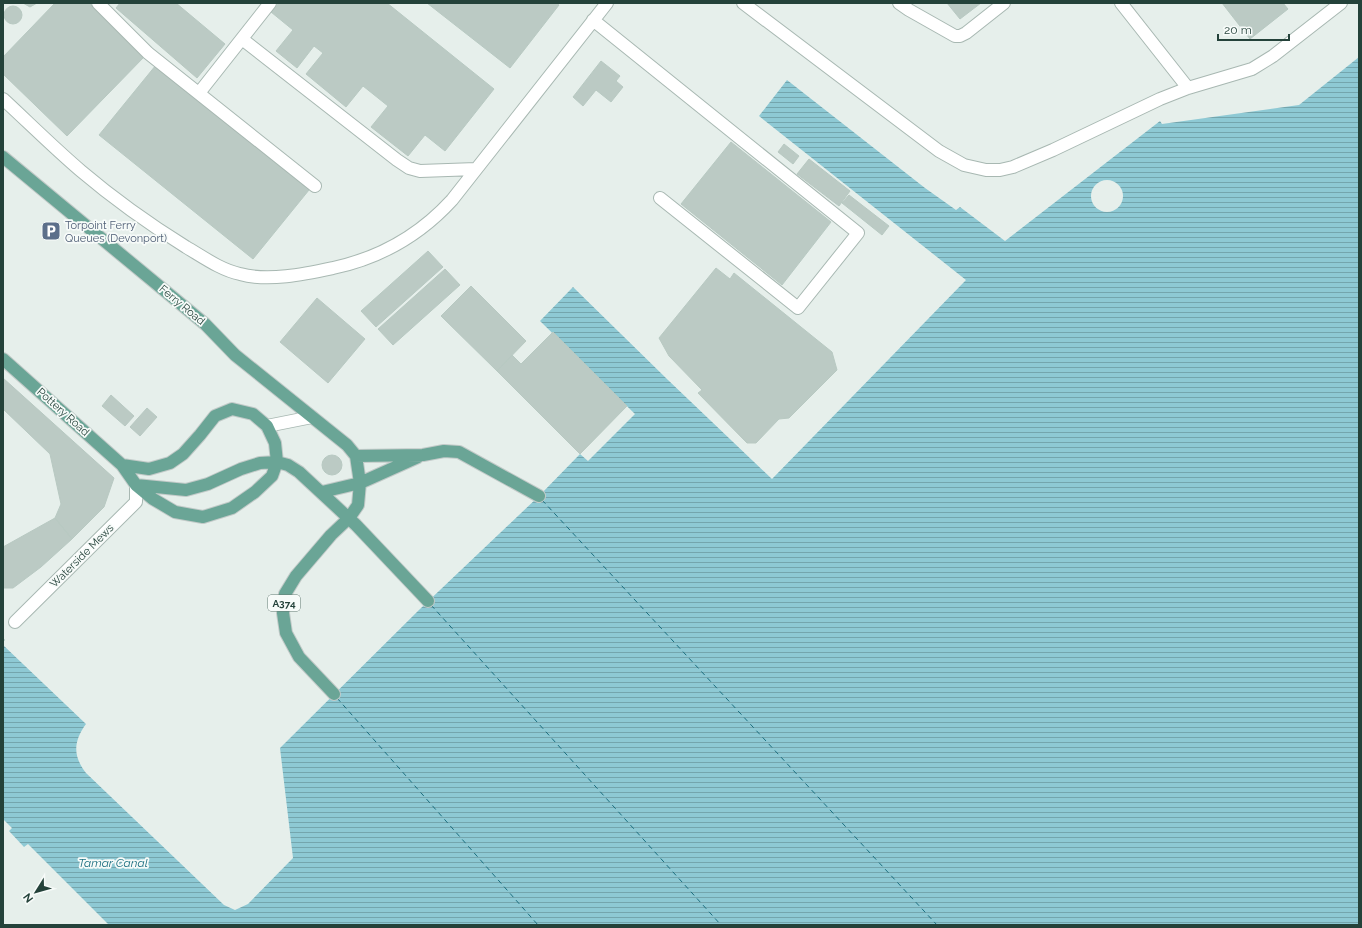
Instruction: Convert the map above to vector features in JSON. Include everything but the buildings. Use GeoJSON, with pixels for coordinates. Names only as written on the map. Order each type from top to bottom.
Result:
{"type":"FeatureCollection","features":[{"type":"Feature","properties":{"kind":"main road","name":"Ferry Road"},"geometry":{"type":"LineString","coordinates":[[3,157],[205,324],[235,355],[347,445],[356,456]]}},
{"type":"Feature","properties":{"kind":"main road","name":"Pottery Road"},"geometry":{"type":"LineString","coordinates":[[3,359],[122,465],[136,485],[153,499],[175,512],[203,517],[232,508],[255,492],[272,476],[277,462]]}},
{"type":"Feature","properties":{"kind":"main road"},"geometry":{"type":"LineString","coordinates":[[122,465],[149,469],[170,463],[188,449],[215,416],[232,409],[254,414],[267,426],[275,443],[277,462]]}},
{"type":"Feature","properties":{"kind":"main road"},"geometry":{"type":"LineString","coordinates":[[356,456],[423,455],[444,451],[459,452],[538,496]]}},
{"type":"Feature","properties":{"kind":"main road"},"geometry":{"type":"LineString","coordinates":[[322,492],[360,484],[423,455]]}},
{"type":"Feature","properties":{"kind":"main road","name":"A374"},"geometry":{"type":"LineString","coordinates":[[334,694],[299,657],[286,633],[283,613],[285,594],[296,576],[331,534],[353,521],[358,505],[360,484],[356,456]]}},
{"type":"Feature","properties":{"kind":"main road"},"geometry":{"type":"LineString","coordinates":[[136,485],[186,490],[208,484],[241,469],[260,463],[277,462],[288,465],[299,472],[353,521],[428,601]]}},
{"type":"Feature","properties":{"kind":"lane"},"geometry":{"type":"LineString","coordinates":[[98,3],[148,53],[315,186]]}},
{"type":"Feature","properties":{"kind":"lane"},"geometry":{"type":"LineString","coordinates":[[199,93],[270,3]]}},
{"type":"Feature","properties":{"kind":"lane"},"geometry":{"type":"LineString","coordinates":[[3,99],[79,170],[140,217],[170,237],[223,268],[254,277],[273,277],[316,272],[365,259],[384,251],[405,240],[439,214],[452,200],[607,3]]}},
{"type":"Feature","properties":{"kind":"lane"},"geometry":{"type":"LineString","coordinates":[[743,3],[939,151],[964,165],[986,170],[1000,170],[1013,167],[1053,150],[1160,99],[1188,88],[1252,68],[1273,56],[1341,3]]}},
{"type":"Feature","properties":{"kind":"lane"},"geometry":{"type":"LineString","coordinates":[[899,3],[915,14],[955,36],[960,36],[966,33],[1004,3]]}},
{"type":"Feature","properties":{"kind":"lane"},"geometry":{"type":"LineString","coordinates":[[1121,3],[1188,88]]}},
{"type":"Feature","properties":{"kind":"lane"},"geometry":{"type":"LineString","coordinates":[[593,20],[858,233],[798,308],[660,198]]}},
{"type":"Feature","properties":{"kind":"lane"},"geometry":{"type":"LineString","coordinates":[[242,39],[409,168],[420,171],[476,169]]}},
{"type":"Feature","properties":{"kind":"lane"},"geometry":{"type":"LineString","coordinates":[[267,426],[312,417]]}},
{"type":"Feature","properties":{"kind":"lane","name":"Waterside Mews"},"geometry":{"type":"LineString","coordinates":[[14,622],[136,502],[136,485]]}},
{"type":"Feature","properties":{"kind":"water","name":"Tamar Canal"},"geometry":{"type":"Polygon","coordinates":[[[1359,57],[1359,925],[109,925],[28,844],[24,847],[9,831],[12,828],[3,819],[3,645],[86,724],[79,737],[76,749],[79,761],[86,773],[224,905],[235,910],[248,904],[293,858],[280,748],[420,609],[539,496],[580,454],[588,461],[635,414],[540,321],[573,287],[772,479],[966,280],[759,116],[787,80],[925,188],[956,210],[960,207],[1005,241],[1160,121],[1162,124],[1299,105],[1359,57]]]}},
{"type":"Feature","properties":{"kind":"pier"},"geometry":{"type":"Polygon","coordinates":[[[1107,180],[1116,183],[1120,187],[1123,196],[1120,205],[1116,209],[1107,212],[1098,209],[1094,205],[1091,196],[1094,187],[1098,183],[1107,180]]]}},
{"type":"Feature","properties":{"kind":"ferry route"},"geometry":{"type":"LineString","coordinates":[[542,500],[937,925]]}},
{"type":"Feature","properties":{"kind":"ferry route"},"geometry":{"type":"LineString","coordinates":[[431,605],[721,925]]}},
{"type":"Feature","properties":{"kind":"ferry route"},"geometry":{"type":"LineString","coordinates":[[337,698],[538,925]]}},
{"type":"Feature","properties":{"kind":"place","name":"Torpoint Ferry Queues (Devonport)"},"geometry":{"type":"Point","coordinates":[51,231]}}]}
